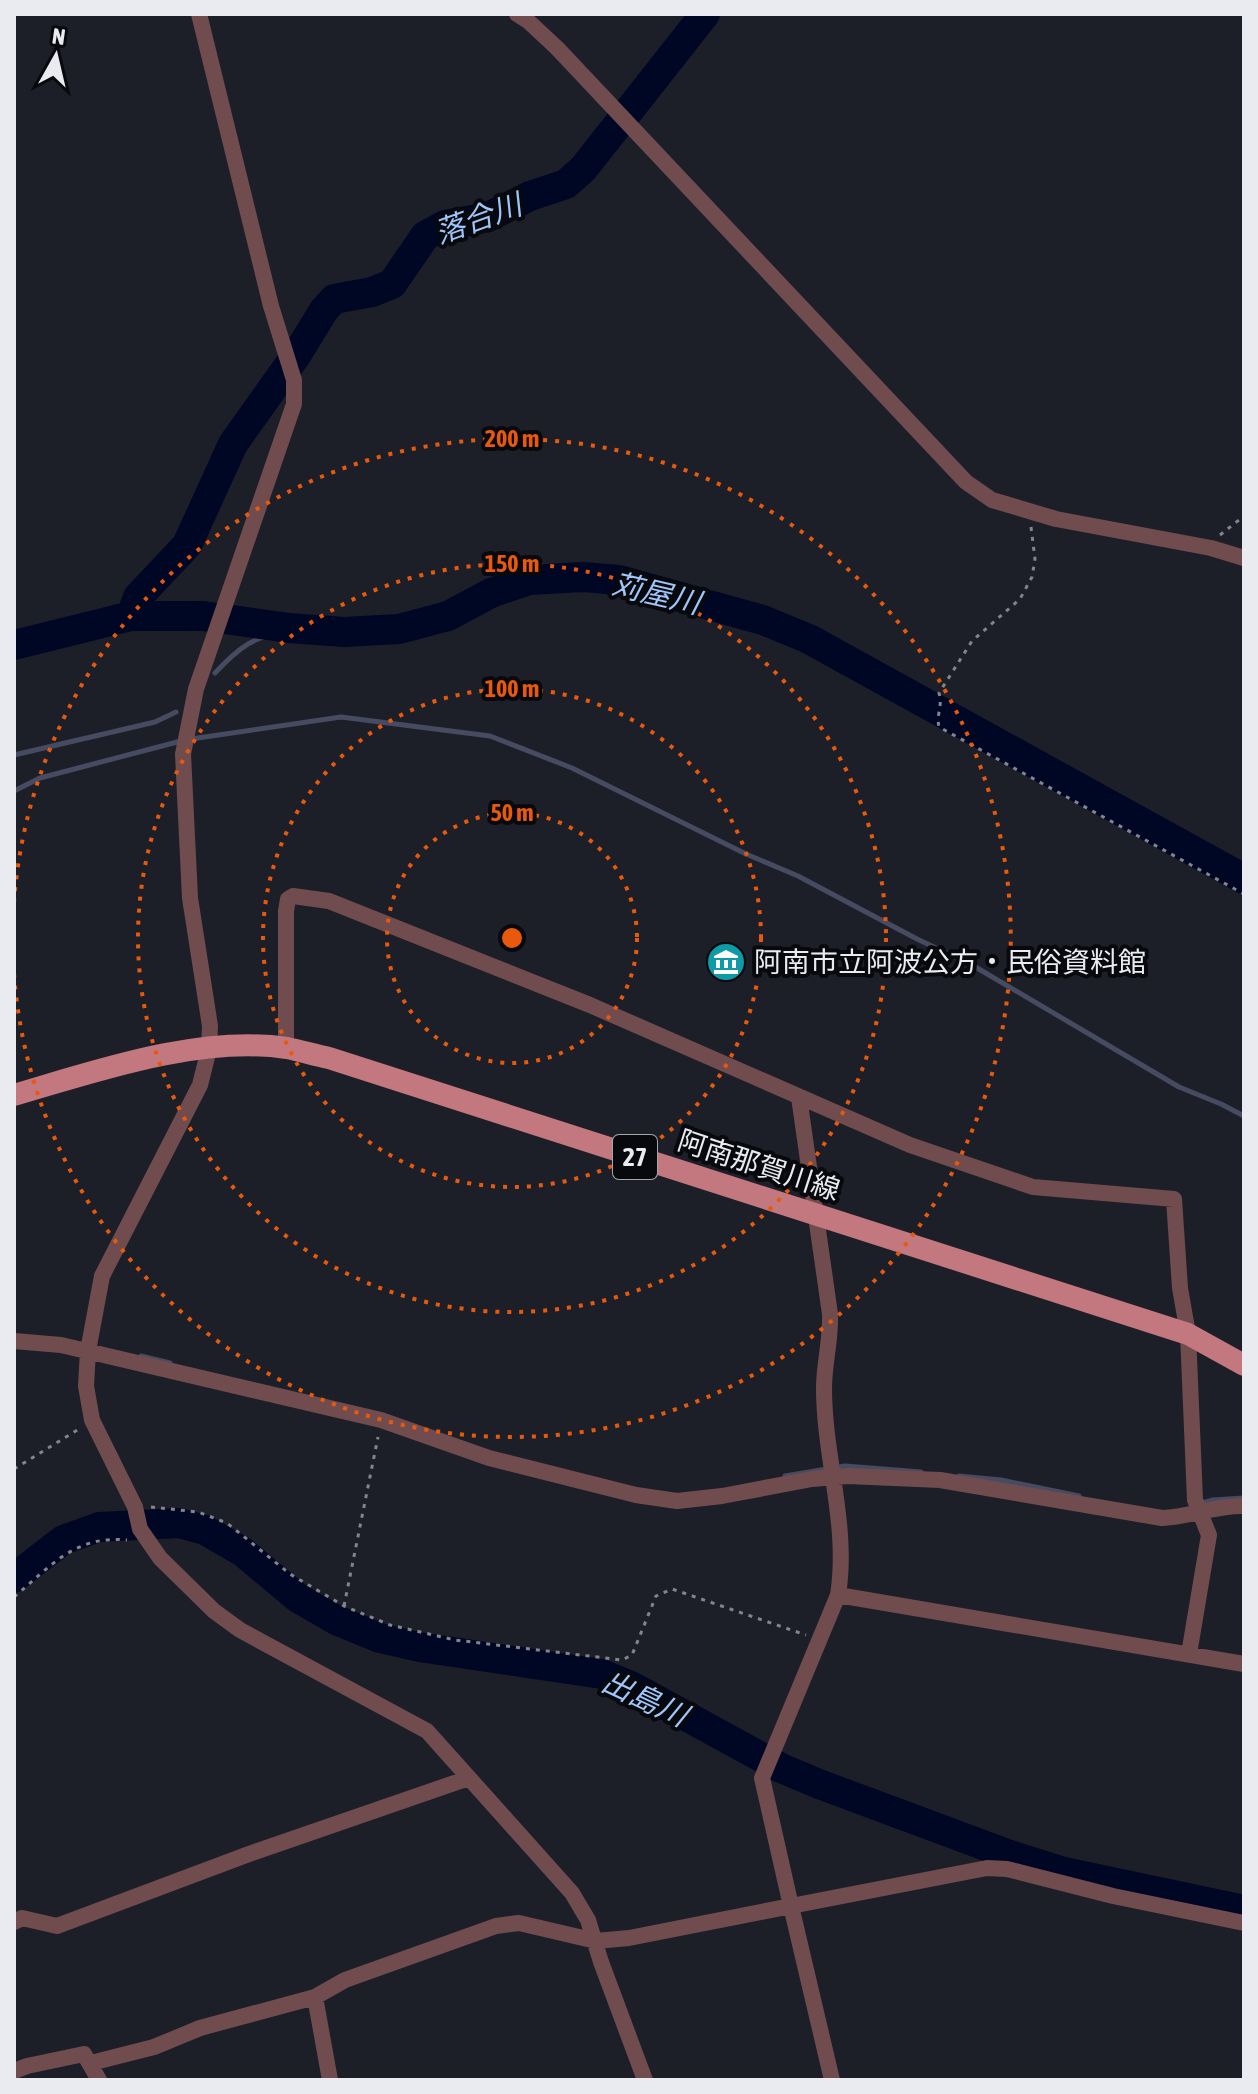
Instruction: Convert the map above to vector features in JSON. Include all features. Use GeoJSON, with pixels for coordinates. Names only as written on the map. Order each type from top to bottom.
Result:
{"type":"FeatureCollection","features":[{"type":"Feature","properties":{"kind":"main road","name":"阿南那賀川線"},"geometry":{"type":"LineString","coordinates":[[14,1095],[126,1061],[245,1046],[286,1048],[329,1058],[1188,1334],[1244,1365]]}},
{"type":"Feature","properties":{"kind":"street"},"geometry":{"type":"LineString","coordinates":[[199,14],[271,306],[294,380],[294,404],[196,689],[183,754],[190,898],[210,1026],[209,1049],[200,1085],[102,1276],[89,1346],[86,1386],[92,1420],[140,1523],[160,1558],[214,1611],[240,1630],[427,1731],[572,1893],[588,1920],[645,2080]]}},
{"type":"Feature","properties":{"kind":"street"},"geometry":{"type":"LineString","coordinates":[[517,14],[557,48],[966,482],[992,500],[1029,512],[1211,548],[1244,558]]}},
{"type":"Feature","properties":{"kind":"street"},"geometry":{"type":"LineString","coordinates":[[286,1048],[286,911],[288,899],[293,896],[329,901],[445,946],[619,1017],[910,1145],[1033,1187],[1174,1199],[1180,1288],[1188,1334],[1197,1508],[1209,1535],[1189,1654]]}},
{"type":"Feature","properties":{"kind":"street"},"geometry":{"type":"LineString","coordinates":[[799,1097],[830,1314],[831,1341],[824,1387],[842,1541],[842,1570],[838,1595],[821,1640],[762,1778],[832,2080]]}},
{"type":"Feature","properties":{"kind":"street"},"geometry":{"type":"LineString","coordinates":[[14,1341],[89,1346],[381,1420],[489,1458],[636,1495],[677,1501],[833,1470],[940,1480],[1162,1518],[1187,1517],[1197,1508],[1244,1506]]}},
{"type":"Feature","properties":{"kind":"street"},"geometry":{"type":"LineString","coordinates":[[838,1595],[1244,1664]]}},
{"type":"Feature","properties":{"kind":"street"},"geometry":{"type":"LineString","coordinates":[[14,1922],[22,1918],[57,1926],[249,1854],[469,1778]]}},
{"type":"Feature","properties":{"kind":"street"},"geometry":{"type":"LineString","coordinates":[[91,2063],[154,2047],[200,2028],[315,1997],[345,1980],[496,1926],[519,1923],[596,1941],[629,1938],[987,1868],[1007,1869],[1113,1896],[1244,1923]]}},
{"type":"Feature","properties":{"kind":"street"},"geometry":{"type":"LineString","coordinates":[[315,1997],[330,2080]]}},
{"type":"Feature","properties":{"kind":"street"},"geometry":{"type":"LineString","coordinates":[[14,2071],[84,2054],[99,2080]]}},
{"type":"Feature","properties":{"kind":"path"},"geometry":{"type":"LineString","coordinates":[[1029,512],[1035,559],[1032,577],[1020,599],[972,641],[939,693],[943,704],[937,719],[939,727],[1244,894]]}},
{"type":"Feature","properties":{"kind":"path"},"geometry":{"type":"LineString","coordinates":[[1211,548],[1221,533],[1244,516]]}},
{"type":"Feature","properties":{"kind":"path"},"geometry":{"type":"LineString","coordinates":[[14,1469],[92,1420]]}},
{"type":"Feature","properties":{"kind":"path"},"geometry":{"type":"LineString","coordinates":[[344,1606],[381,1420]]}},
{"type":"Feature","properties":{"kind":"path"},"geometry":{"type":"LineString","coordinates":[[14,1597],[72,1548],[117,1539],[168,1507],[198,1512],[227,1523],[290,1574],[344,1606],[390,1625],[455,1640],[622,1660],[632,1655],[656,1596],[672,1589],[821,1640]]}},
{"type":"Feature","properties":{"kind":"waterway","name":"落合川"},"geometry":{"type":"LineString","coordinates":[[131,616],[138,597],[187,545],[233,444],[334,299],[372,292],[392,284],[425,236],[445,225],[488,217],[530,196],[566,184],[583,169],[705,14]]}},
{"type":"Feature","properties":{"kind":"waterway","name":"苅屋川"},"geometry":{"type":"LineString","coordinates":[[14,645],[131,616],[203,616],[344,632],[399,629],[448,616],[491,593],[529,580],[583,577],[619,580],[763,620],[809,639],[1244,879]]}},
{"type":"Feature","properties":{"kind":"waterway"},"geometry":{"type":"LineString","coordinates":[[215,673],[248,644],[289,628]]}},
{"type":"Feature","properties":{"kind":"waterway"},"geometry":{"type":"LineString","coordinates":[[14,755],[155,722],[176,712]]}},
{"type":"Feature","properties":{"kind":"waterway"},"geometry":{"type":"LineString","coordinates":[[191,739],[341,717],[490,736],[572,768],[746,854],[798,876],[972,965],[1179,1087],[1244,1116]]}},
{"type":"Feature","properties":{"kind":"waterway"},"geometry":{"type":"LineString","coordinates":[[14,791],[40,778],[181,741]]}},
{"type":"Feature","properties":{"kind":"waterway"},"geometry":{"type":"LineString","coordinates":[[141,1356],[170,1363]]}},
{"type":"Feature","properties":{"kind":"waterway"},"geometry":{"type":"LineString","coordinates":[[785,1476],[845,1466],[921,1472]]}},
{"type":"Feature","properties":{"kind":"waterway"},"geometry":{"type":"LineString","coordinates":[[959,1476],[1001,1480],[1079,1496]]}},
{"type":"Feature","properties":{"kind":"waterway"},"geometry":{"type":"LineString","coordinates":[[1199,1504],[1244,1498]]}},
{"type":"Feature","properties":{"kind":"waterway","name":"出島川"},"geometry":{"type":"LineString","coordinates":[[14,1578],[63,1540],[99,1527],[179,1523],[205,1530],[243,1552],[298,1598],[336,1620],[380,1638],[419,1647],[602,1674],[631,1686],[781,1768],[1010,1855],[1064,1872],[1244,1910]]}},
{"type":"Feature","properties":{"kind":"place","name":"阿南市立阿波公方・民俗資料館"},"geometry":{"type":"Point","coordinates":[726,962]}}]}
